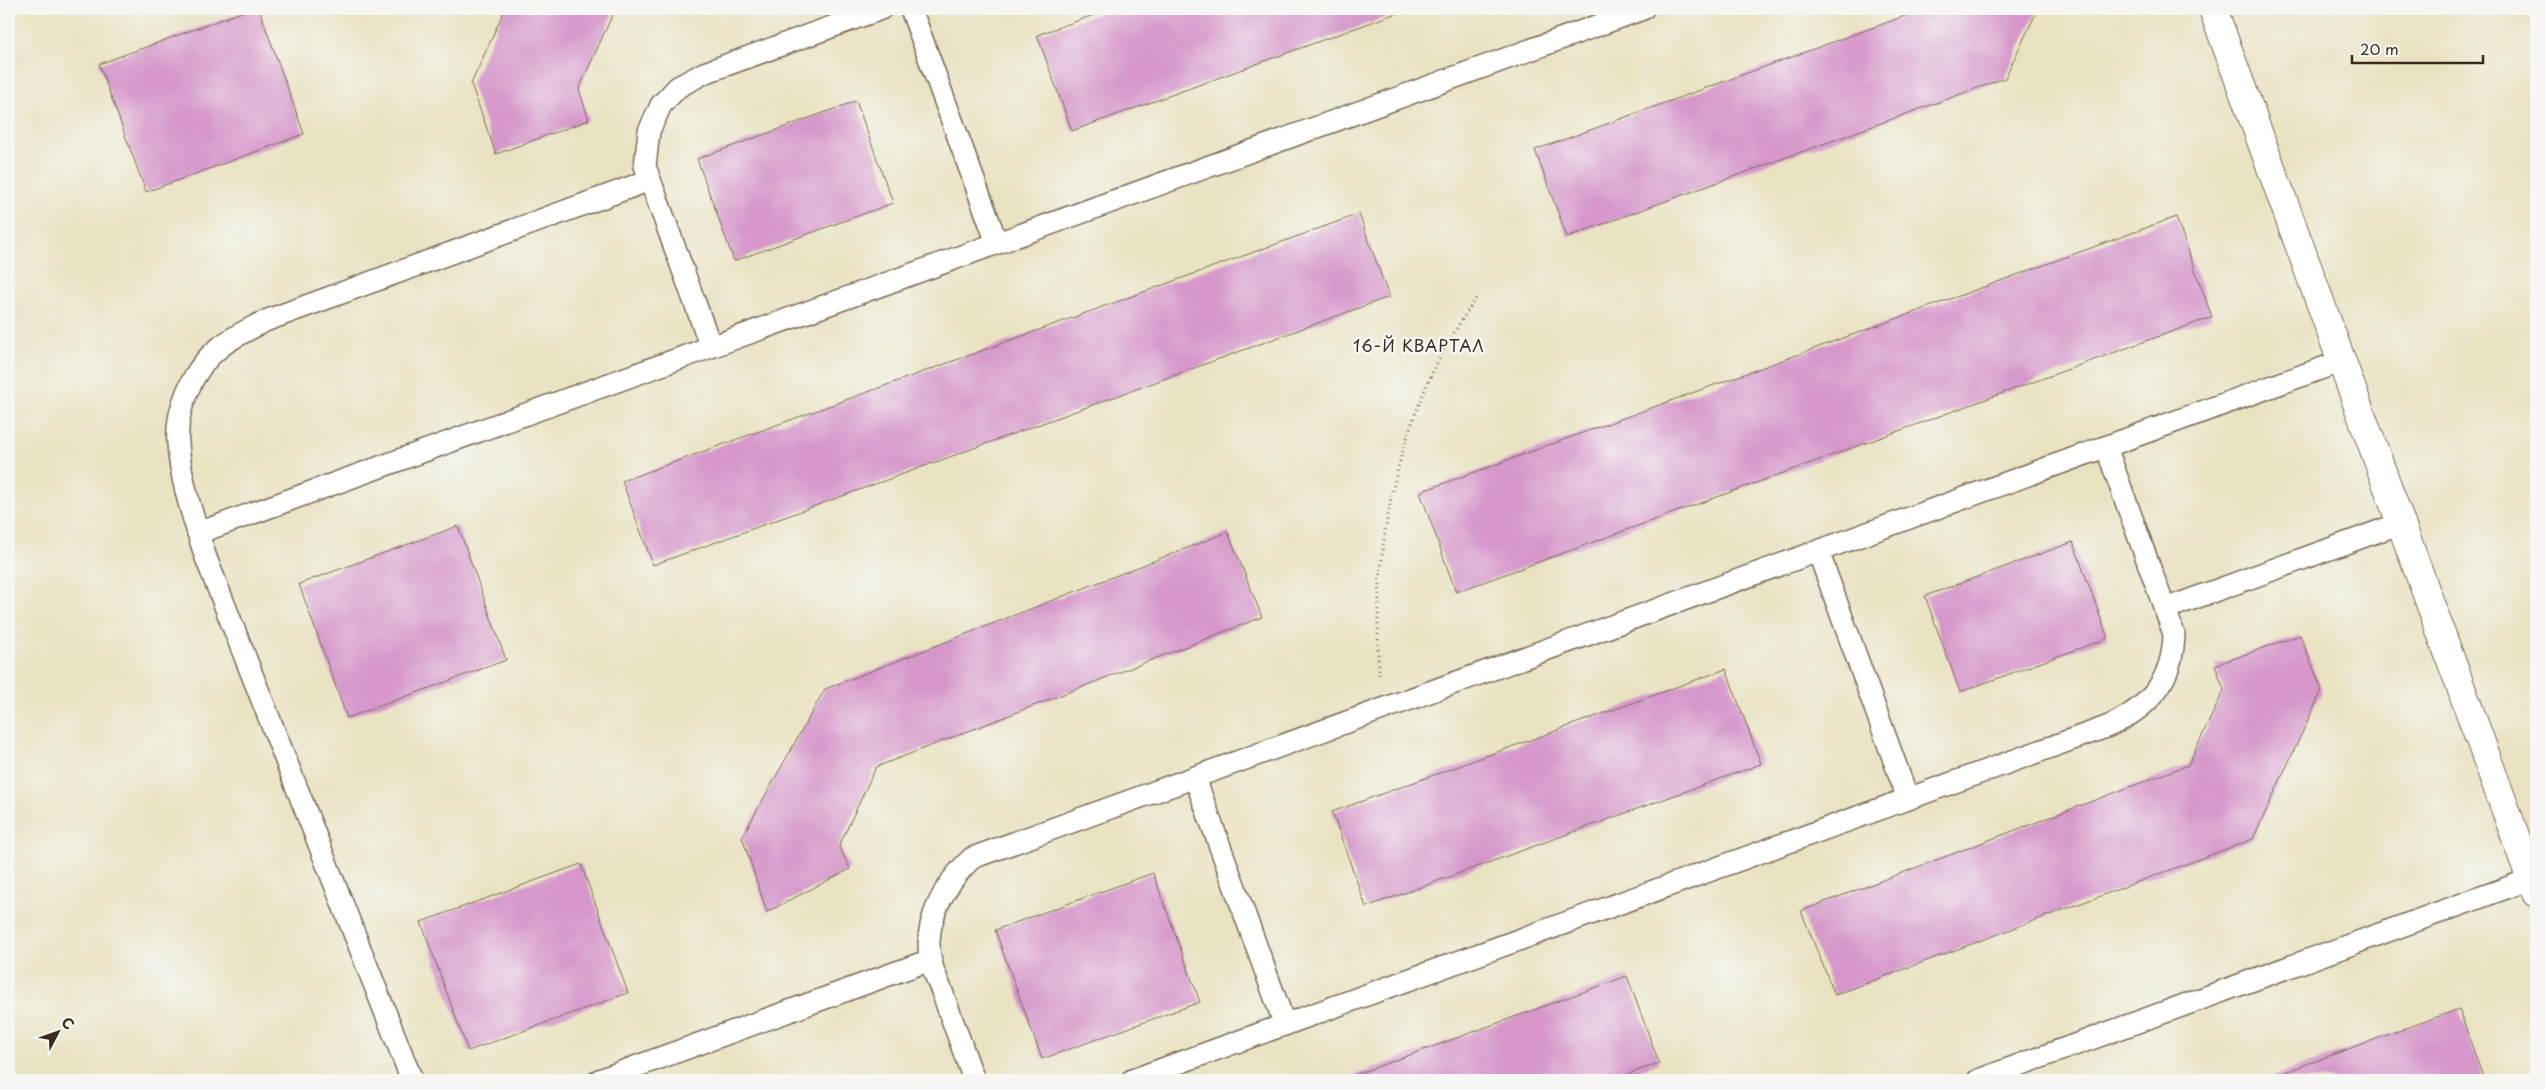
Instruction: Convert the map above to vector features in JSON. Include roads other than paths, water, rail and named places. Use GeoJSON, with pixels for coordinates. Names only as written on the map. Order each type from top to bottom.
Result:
{"type":"FeatureCollection","features":[{"type":"Feature","properties":{"kind":"street"},"geometry":{"type":"LineString","coordinates":[[2213,9],[2534,886]]}},
{"type":"Feature","properties":{"kind":"lane"},"geometry":{"type":"LineString","coordinates":[[711,347],[645,166],[649,131],[661,105],[678,87],[704,73],[881,9]]}},
{"type":"Feature","properties":{"kind":"lane"},"geometry":{"type":"LineString","coordinates":[[911,9],[997,243]]}},
{"type":"Feature","properties":{"kind":"lane"},"geometry":{"type":"LineString","coordinates":[[198,533],[997,243],[1617,13],[1643,9]]}},
{"type":"Feature","properties":{"kind":"lane"},"geometry":{"type":"LineString","coordinates":[[412,1080],[215,583],[198,533],[178,442],[180,413],[189,388],[201,367],[218,348],[265,321],[650,180]]}},
{"type":"Feature","properties":{"kind":"lane"},"geometry":{"type":"LineString","coordinates":[[974,1080],[930,960],[930,933],[936,911],[946,889],[972,858],[2342,361]]}},
{"type":"Feature","properties":{"kind":"lane"},"geometry":{"type":"LineString","coordinates":[[1132,1080],[1908,799],[2129,716],[2147,703],[2162,682],[2174,649],[2174,634],[2106,447]]}},
{"type":"Feature","properties":{"kind":"lane"},"geometry":{"type":"LineString","coordinates":[[2165,609],[2401,523]]}},
{"type":"Feature","properties":{"kind":"lane"},"geometry":{"type":"LineString","coordinates":[[1818,551],[1908,799]]}},
{"type":"Feature","properties":{"kind":"lane"},"geometry":{"type":"LineString","coordinates":[[1195,778],[1285,1025]]}},
{"type":"Feature","properties":{"kind":"lane"},"geometry":{"type":"LineString","coordinates":[[1978,1080],[2534,886]]}},
{"type":"Feature","properties":{"kind":"lane"},"geometry":{"type":"LineString","coordinates":[[599,1080],[930,960]]}},
{"type":"Feature","properties":{"kind":"district","name":"16-Й КВАРТАЛ"},"geometry":{"type":"Point","coordinates":[1419,346]}}]}
